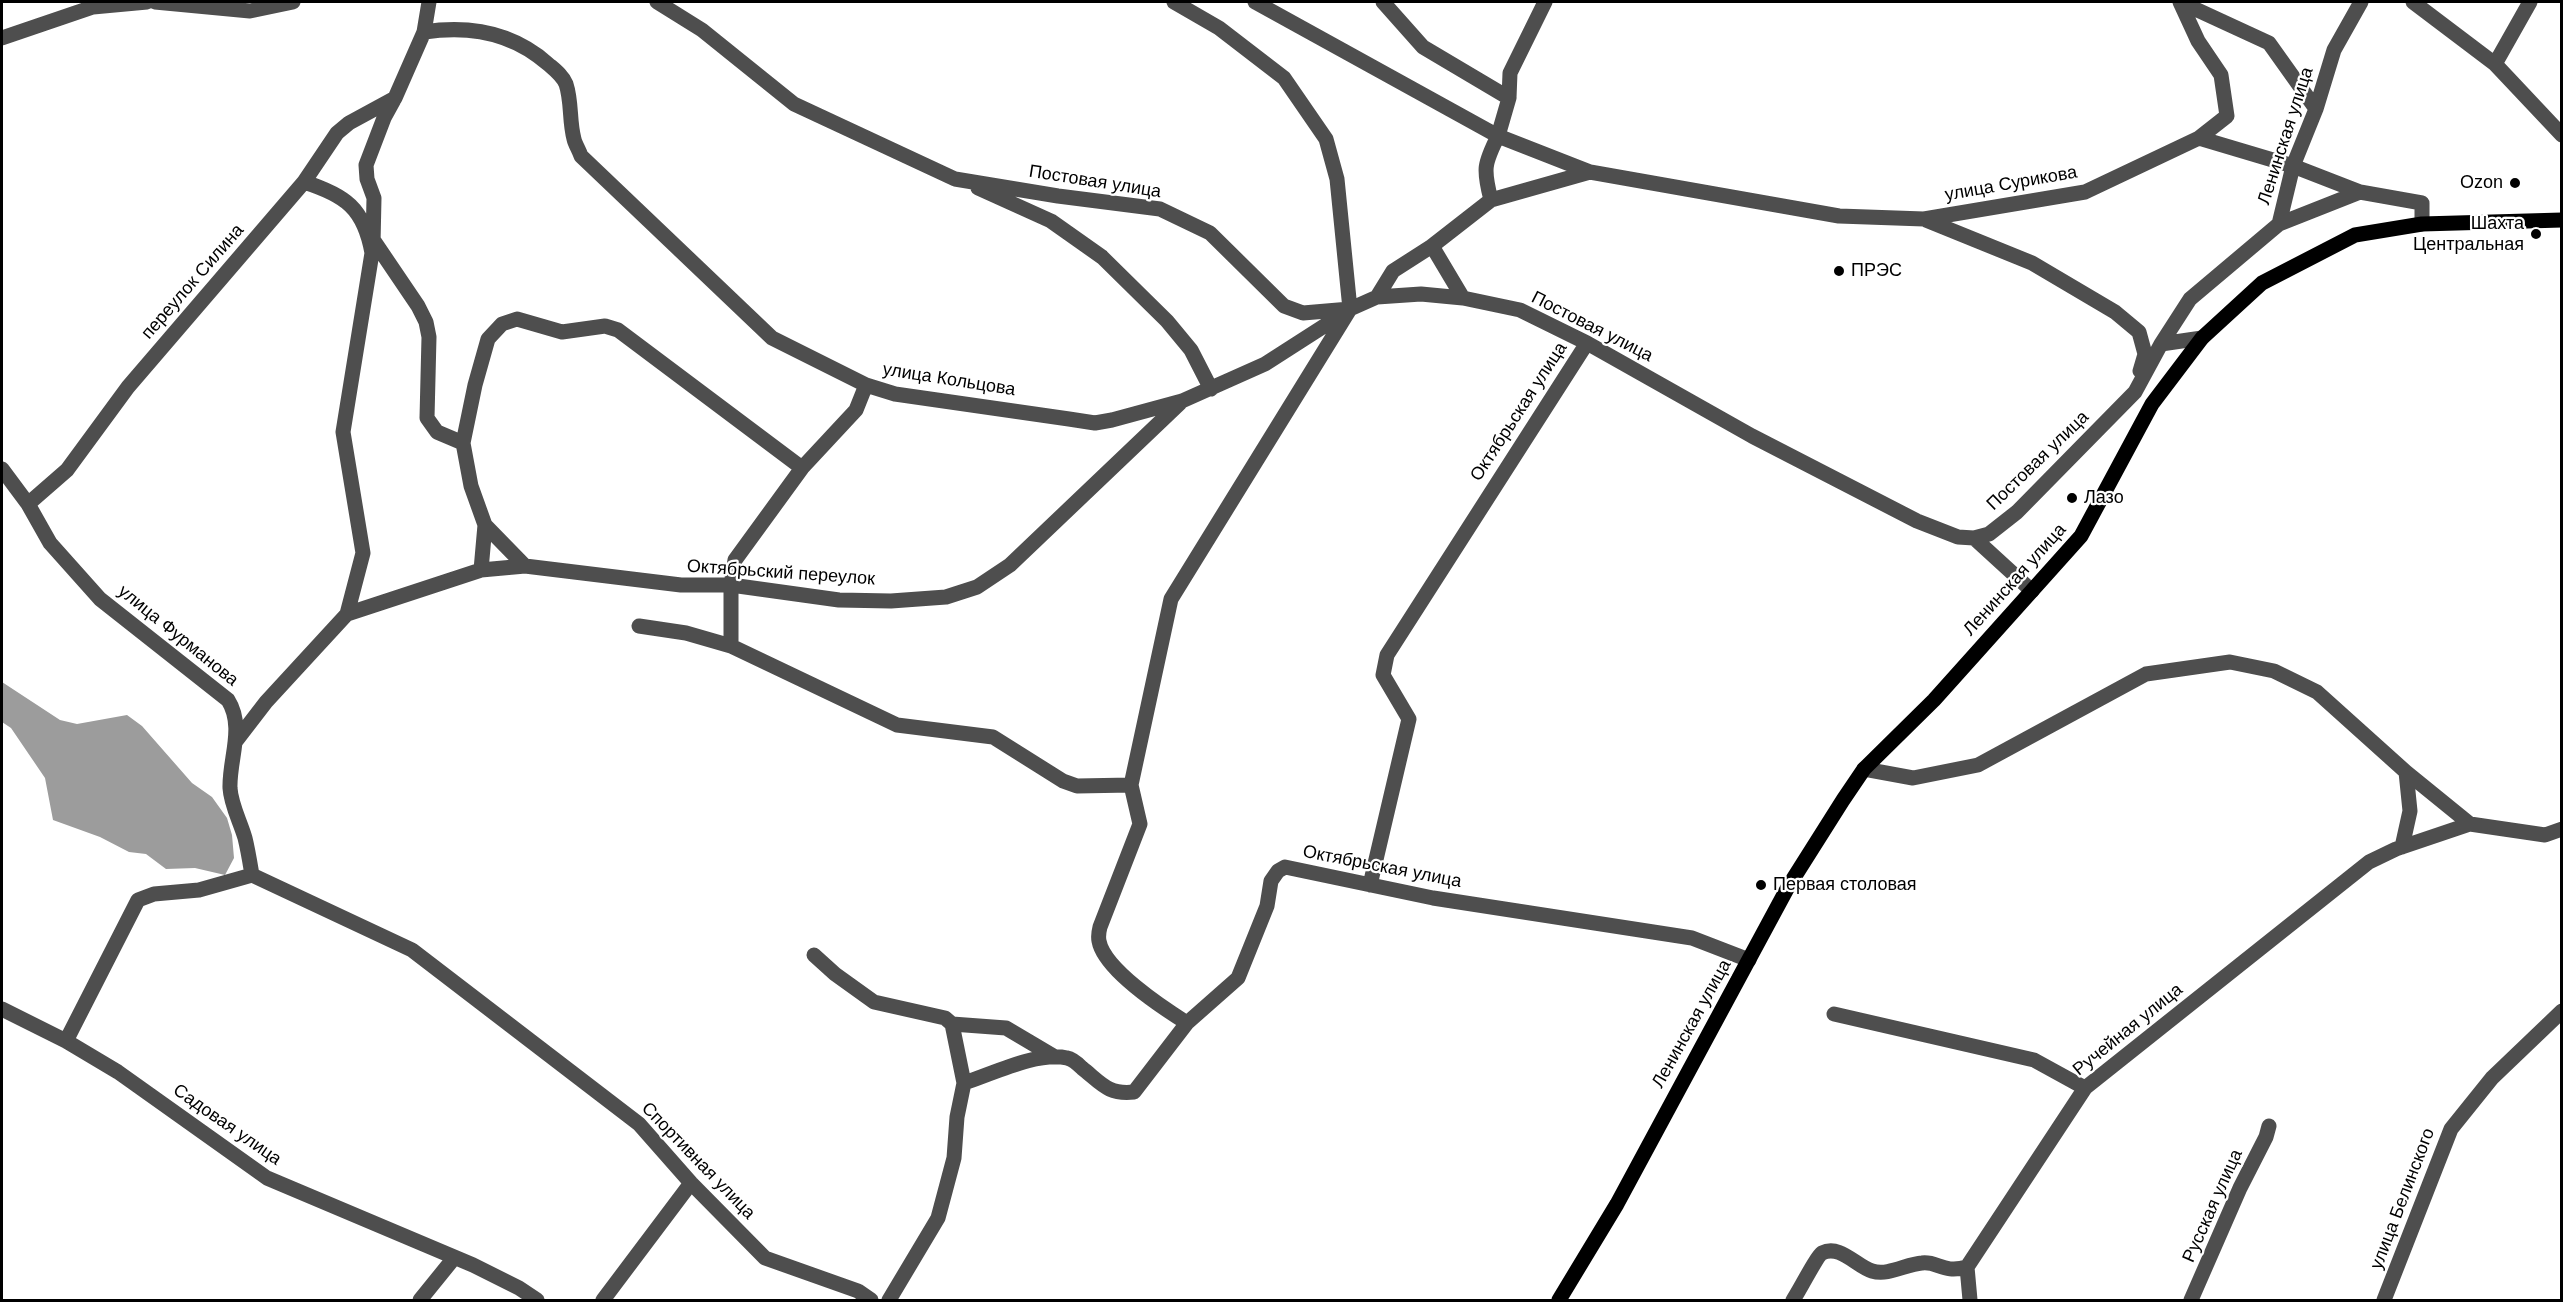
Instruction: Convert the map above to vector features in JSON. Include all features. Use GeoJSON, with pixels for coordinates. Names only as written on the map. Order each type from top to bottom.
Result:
{"type":"FeatureCollection","features":[{"type":"Feature","properties":{"kind":"main road","name":"Ленинская улица"},"geometry":{"type":"LineString","coordinates":[[1559,1300],[1617,1204],[1788,887],[1864,770],[1934,700],[2081,536],[2152,404],[2202,338],[2262,283],[2355,235],[2422,224],[2562,220]]}},
{"type":"Feature","properties":{"kind":"street"},"geometry":{"type":"LineString","coordinates":[[2,38],[93,7],[147,2]]}},
{"type":"Feature","properties":{"kind":"street"},"geometry":{"type":"LineString","coordinates":[[155,2],[250,11],[292,2]]}},
{"type":"Feature","properties":{"kind":"street"},"geometry":{"type":"LineString","coordinates":[[236,741],[266,702],[347,614],[363,553],[343,432],[373,247],[374,198],[367,179],[366,165],[384,118],[424,32],[429,2]]}},
{"type":"Feature","properties":{"kind":"street","name":"Постовая улица"},"geometry":{"type":"LineString","coordinates":[[657,2],[702,30],[794,104],[955,179],[1058,196],[1160,209],[1210,233],[1284,306],[1303,313],[1350,309],[1377,297],[1421,294],[1463,298],[1520,310],[1587,343],[1752,436],[1917,521],[1958,537],[1974,538],[1989,534],[2017,512],[2135,392]]}},
{"type":"Feature","properties":{"kind":"street"},"geometry":{"type":"LineString","coordinates":[[1174,2],[1220,28],[1284,78],[1326,139],[1337,179],[1350,309],[1171,598],[1131,785],[1140,824],[1100,927],[1098,939],[1102,950],[1116,968],[1159,1005],[1187,1023]]}},
{"type":"Feature","properties":{"kind":"street","name":"улица Сурикова"},"geometry":{"type":"LineString","coordinates":[[1255,2],[1498,136],[1590,171],[1839,216],[1924,219],[2085,192],[2199,138],[2227,116],[2221,75],[2198,41],[2180,2]]}},
{"type":"Feature","properties":{"kind":"street"},"geometry":{"type":"LineString","coordinates":[[1383,2],[1423,47],[1509,98]]}},
{"type":"Feature","properties":{"kind":"street"},"geometry":{"type":"LineString","coordinates":[[1491,200],[1485,178],[1485,161],[1498,136],[1509,98],[1510,73],[1545,2]]}},
{"type":"Feature","properties":{"kind":"street"},"geometry":{"type":"LineString","coordinates":[[2180,2],[2269,43],[2316,109]]}},
{"type":"Feature","properties":{"kind":"street","name":"Ленинская улица"},"geometry":{"type":"LineString","coordinates":[[2135,392],[2161,344],[2190,299],[2279,224],[2293,166],[2316,109],[2334,50],[2361,2]]}},
{"type":"Feature","properties":{"kind":"street"},"geometry":{"type":"LineString","coordinates":[[2413,2],[2495,64],[2562,135]]}},
{"type":"Feature","properties":{"kind":"street"},"geometry":{"type":"LineString","coordinates":[[2495,64],[2530,2]]}},
{"type":"Feature","properties":{"kind":"street","name":"улица Кольцова"},"geometry":{"type":"LineString","coordinates":[[424,32],[445,28],[489,32],[511,39],[539,56],[562,76],[570,98],[574,139],[581,156],[772,338],[866,385],[895,394],[1095,423],[1112,420],[1182,401],[1265,364],[1350,309]]}},
{"type":"Feature","properties":{"kind":"street","name":"переулок Силина"},"geometry":{"type":"LineString","coordinates":[[28,504],[67,470],[128,387],[304,182],[337,133],[349,123],[395,98]]}},
{"type":"Feature","properties":{"kind":"street"},"geometry":{"type":"LineString","coordinates":[[2199,138],[2293,166],[2360,192],[2422,202],[2422,224]]}},
{"type":"Feature","properties":{"kind":"street"},"geometry":{"type":"LineString","coordinates":[[1377,297],[1393,271],[1432,246],[1491,200],[1590,171]]}},
{"type":"Feature","properties":{"kind":"street"},"geometry":{"type":"LineString","coordinates":[[304,182],[334,193],[353,207],[373,247],[418,306],[426,322],[429,337],[427,418],[437,432],[463,443]]}},
{"type":"Feature","properties":{"kind":"street","name":"Постовая улица"},"geometry":{"type":"LineString","coordinates":[[976,183],[979,189],[1051,221],[1102,257],[1167,321],[1191,350],[1210,388]]}},
{"type":"Feature","properties":{"kind":"street"},"geometry":{"type":"LineString","coordinates":[[2279,224],[2360,192]]}},
{"type":"Feature","properties":{"kind":"street","name":"улица Сурикова"},"geometry":{"type":"LineString","coordinates":[[1924,219],[2032,262],[2115,312],[2139,333],[2145,354],[2135,392]]}},
{"type":"Feature","properties":{"kind":"street"},"geometry":{"type":"LineString","coordinates":[[1432,246],[1463,298]]}},
{"type":"Feature","properties":{"kind":"street"},"geometry":{"type":"LineString","coordinates":[[525,566],[485,525],[471,486],[463,443],[475,385],[488,339],[502,324],[516,319],[562,332],[605,326],[618,330],[802,468]]}},
{"type":"Feature","properties":{"kind":"street"},"geometry":{"type":"LineString","coordinates":[[2161,344],[2202,338]]}},
{"type":"Feature","properties":{"kind":"street","name":"Октябрьская улица"},"geometry":{"type":"LineString","coordinates":[[1370,885],[1409,719],[1383,675],[1387,655],[1587,343]]}},
{"type":"Feature","properties":{"kind":"street"},"geometry":{"type":"LineString","coordinates":[[731,646],[731,585],[735,560],[802,468],[856,410],[866,385]]}},
{"type":"Feature","properties":{"kind":"street"},"geometry":{"type":"LineString","coordinates":[[2135,392],[2152,404]]}},
{"type":"Feature","properties":{"kind":"street","name":"Октябрьский переулок"},"geometry":{"type":"LineString","coordinates":[[347,614],[481,570],[525,566],[681,585],[731,585],[838,600],[891,601],[946,597],[977,587],[1010,565],[1182,401]]}},
{"type":"Feature","properties":{"kind":"street","name":"улица Фурманова"},"geometry":{"type":"LineString","coordinates":[[2,469],[28,504],[50,543],[100,599],[228,700],[233,708],[236,741],[230,773],[230,790],[245,838],[252,875]]}},
{"type":"Feature","properties":{"kind":"street"},"geometry":{"type":"LineString","coordinates":[[481,570],[485,525]]}},
{"type":"Feature","properties":{"kind":"street"},"geometry":{"type":"LineString","coordinates":[[1974,538],[2032,591]]}},
{"type":"Feature","properties":{"kind":"street"},"geometry":{"type":"LineString","coordinates":[[639,626],[686,633],[731,646],[897,725],[993,737],[1063,781],[1077,786],[1131,785]]}},
{"type":"Feature","properties":{"kind":"street"},"geometry":{"type":"LineString","coordinates":[[1864,770],[1913,778],[1978,765],[2146,674],[2230,662],[2274,670],[2317,692],[2406,772],[2470,824]]}},
{"type":"Feature","properties":{"kind":"street"},"geometry":{"type":"LineString","coordinates":[[2402,847],[2410,811],[2406,772]]}},
{"type":"Feature","properties":{"kind":"street","name":"Ручейная улица"},"geometry":{"type":"LineString","coordinates":[[1967,1267],[2085,1088],[2369,862],[2402,847],[2470,824],[2545,835],[2562,829]]}},
{"type":"Feature","properties":{"kind":"street","name":"Октябрьская улица"},"geometry":{"type":"LineString","coordinates":[[1055,1057],[1068,1058],[1110,1091],[1121,1094],[1134,1092],[1187,1023],[1238,978],[1267,906],[1270,881],[1278,871],[1285,867],[1433,898],[1692,938],[1749,960]]}},
{"type":"Feature","properties":{"kind":"street"},"geometry":{"type":"LineString","coordinates":[[66,1041],[138,900],[154,894],[199,890],[252,875]]}},
{"type":"Feature","properties":{"kind":"street","name":"Спортивная улица"},"geometry":{"type":"LineString","coordinates":[[252,875],[412,950],[482,1001],[639,1124],[691,1183],[765,1258],[858,1291],[871,1300]]}},
{"type":"Feature","properties":{"kind":"street"},"geometry":{"type":"LineString","coordinates":[[814,955],[835,974],[874,1002],[945,1018],[952,1023],[1006,1028],[1055,1057]]}},
{"type":"Feature","properties":{"kind":"street","name":"Садовая улица"},"geometry":{"type":"LineString","coordinates":[[2,1010],[66,1041],[118,1072],[267,1178],[454,1258],[519,1288],[537,1300]]}},
{"type":"Feature","properties":{"kind":"street","name":"улица Белинского"},"geometry":{"type":"LineString","coordinates":[[2384,1300],[2451,1129],[2492,1078],[2562,1011]]}},
{"type":"Feature","properties":{"kind":"street"},"geometry":{"type":"LineString","coordinates":[[1834,1014],[2034,1060],[2085,1088]]}},
{"type":"Feature","properties":{"kind":"street"},"geometry":{"type":"LineString","coordinates":[[889,1300],[938,1218],[954,1158],[957,1117],[964,1083],[952,1023]]}},
{"type":"Feature","properties":{"kind":"street"},"geometry":{"type":"LineString","coordinates":[[964,1083],[1020,1062],[1055,1057]]}},
{"type":"Feature","properties":{"kind":"street","name":"Русская улица"},"geometry":{"type":"LineString","coordinates":[[2192,1300],[2269,1126]]}},
{"type":"Feature","properties":{"kind":"street"},"geometry":{"type":"LineString","coordinates":[[603,1300],[691,1183]]}},
{"type":"Feature","properties":{"kind":"street"},"geometry":{"type":"LineString","coordinates":[[1793,1300],[1819,1255],[1827,1251],[1837,1251],[1875,1272],[1924,1262],[1946,1270],[1967,1267],[1970,1300]]}},
{"type":"Feature","properties":{"kind":"street"},"geometry":{"type":"LineString","coordinates":[[420,1300],[454,1258]]}},
{"type":"Feature","properties":{"kind":"shaded area"},"geometry":{"type":"Polygon","coordinates":[[[2,682],[60,720],[77,724],[127,715],[142,726],[192,783],[212,797],[227,818],[232,835],[234,858],[225,875],[195,868],[166,869],[146,854],[129,852],[100,837],[53,820],[45,778],[11,728],[2,722],[2,682]]]}},
{"type":"Feature","properties":{"kind":"place","name":"Ozon"},"geometry":{"type":"Point","coordinates":[2515,183]}},
{"type":"Feature","properties":{"kind":"place","name":"Шахта Центральная"},"geometry":{"type":"Point","coordinates":[2536,234]}},
{"type":"Feature","properties":{"kind":"place","name":"ПРЭС"},"geometry":{"type":"Point","coordinates":[1839,271]}},
{"type":"Feature","properties":{"kind":"place","name":"Лазо"},"geometry":{"type":"Point","coordinates":[2072,498]}},
{"type":"Feature","properties":{"kind":"place","name":"Первая столовая"},"geometry":{"type":"Point","coordinates":[1761,885]}}]}
